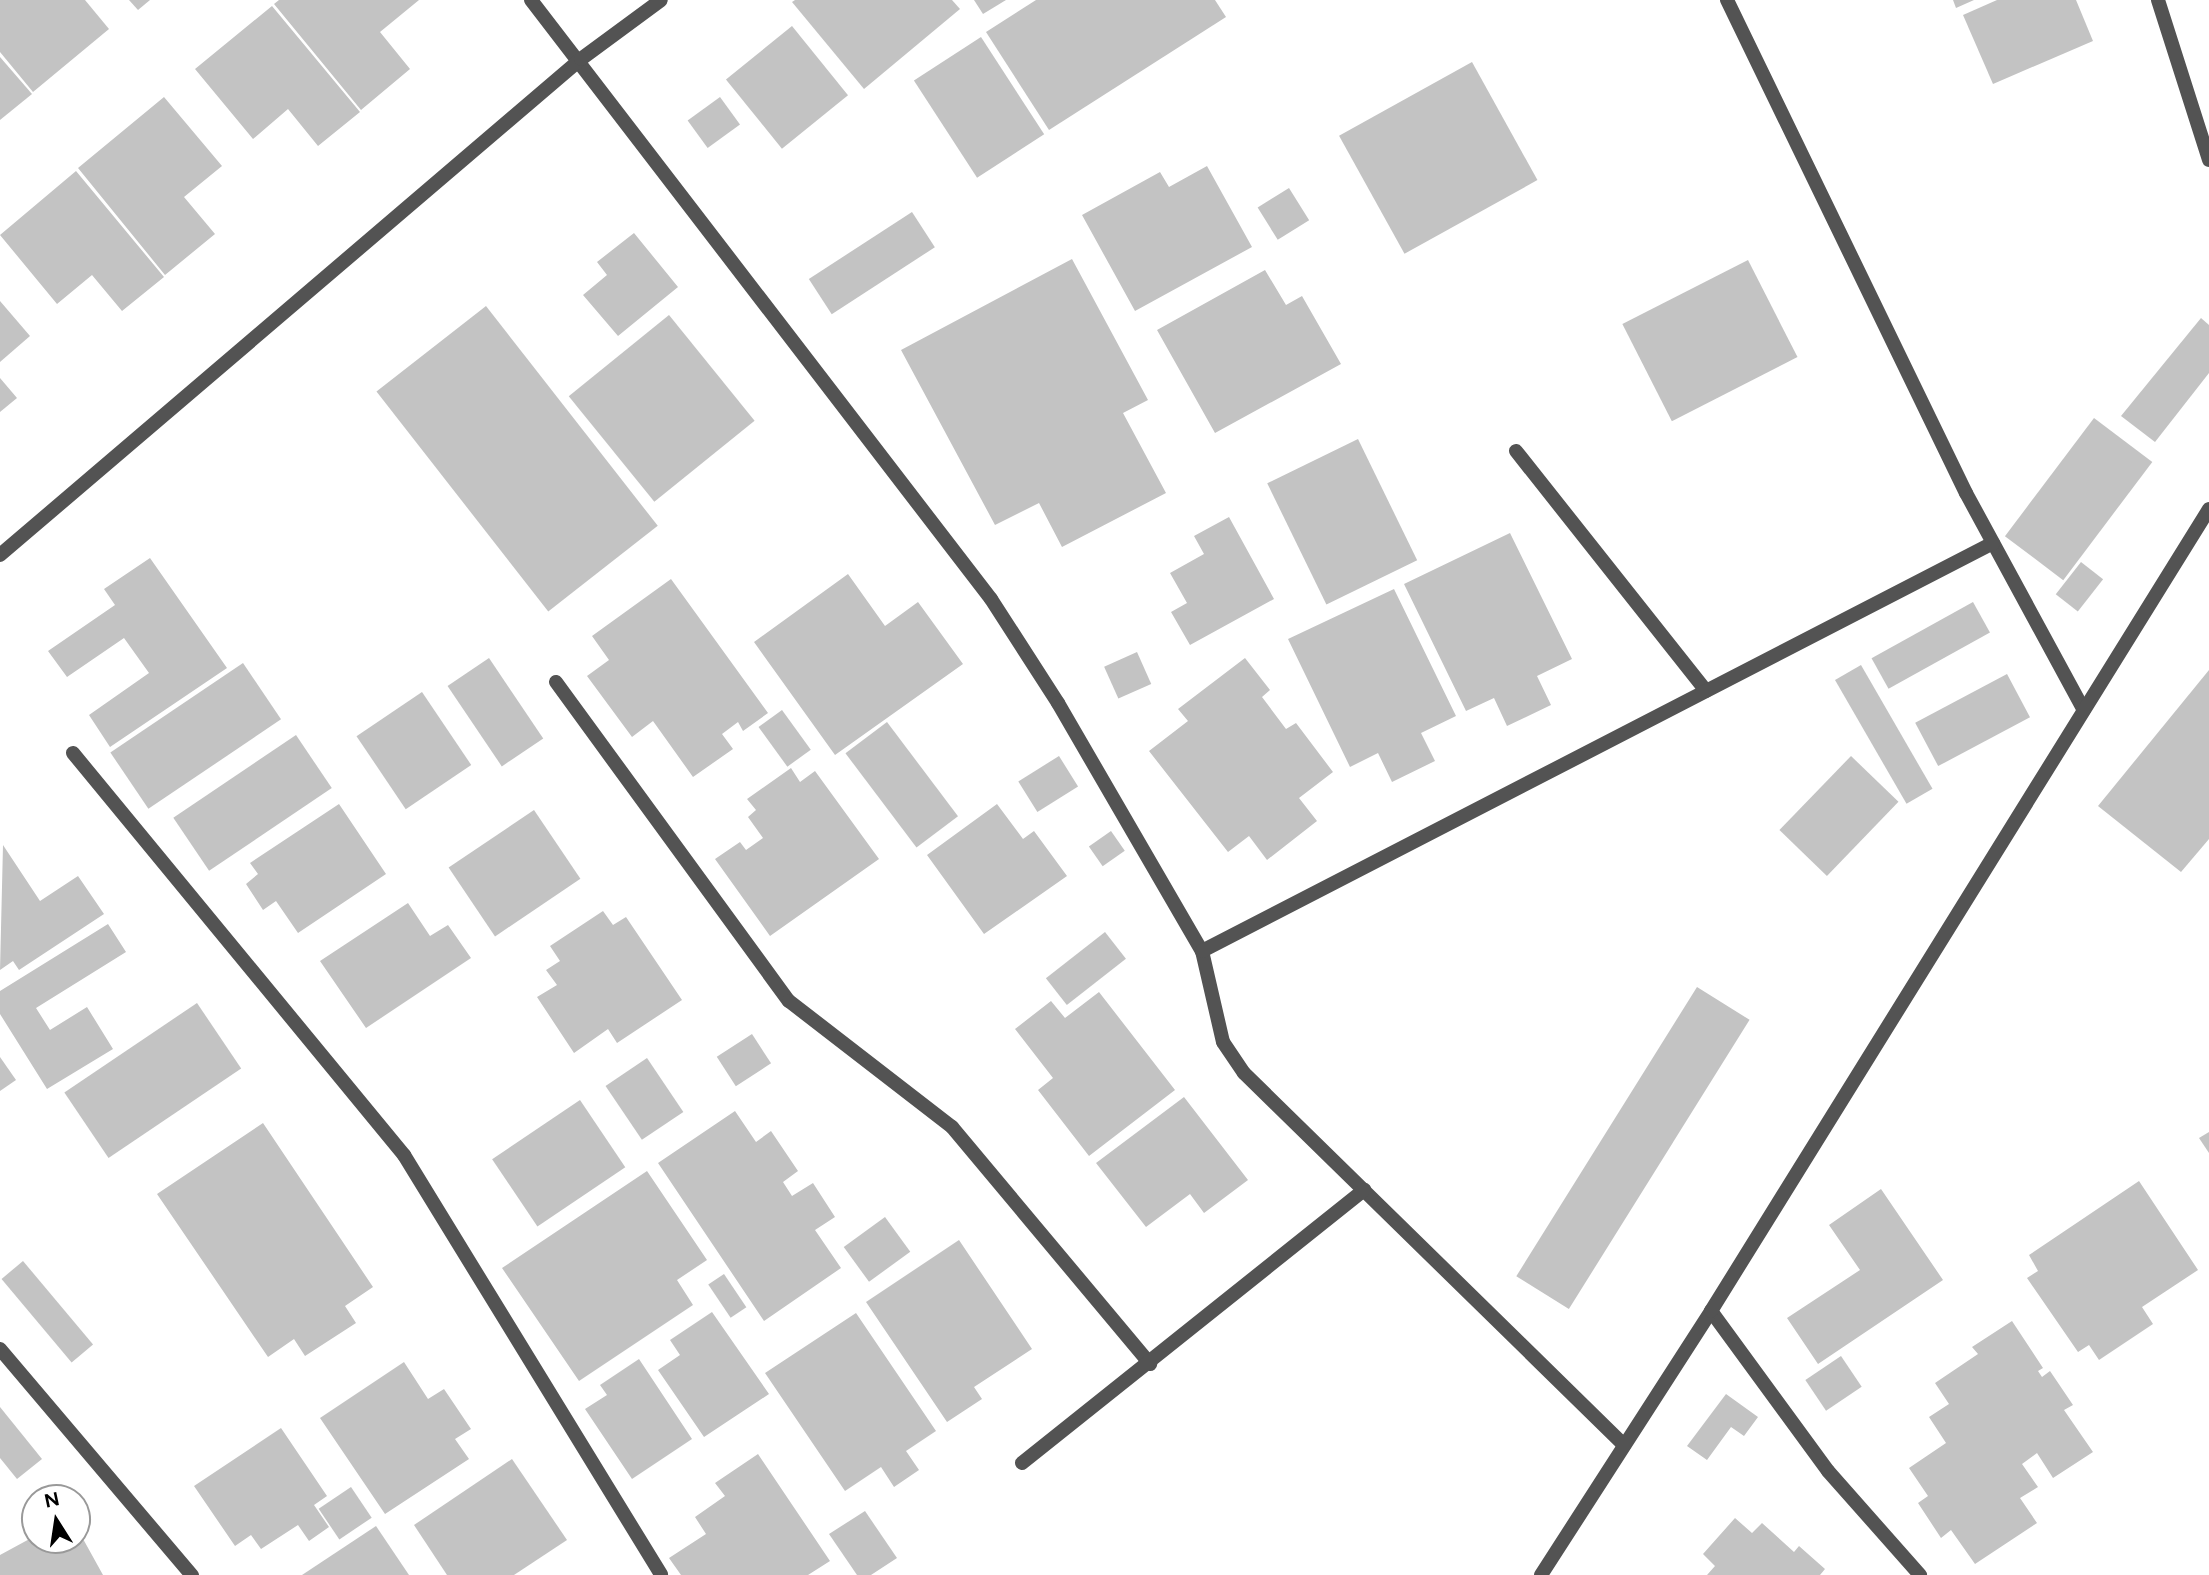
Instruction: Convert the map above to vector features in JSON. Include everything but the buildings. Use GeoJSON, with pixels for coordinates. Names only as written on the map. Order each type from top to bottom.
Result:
{"type":"FeatureCollection","features":[{"type":"Feature","properties":{"kind":"street"},"geometry":{"type":"LineString","coordinates":[[531,0],[581,59],[991,599],[1058,703],[1202,951],[1223,1042],[1244,1073],[1624,1446]]}},
{"type":"Feature","properties":{"kind":"street"},"geometry":{"type":"LineString","coordinates":[[0,555],[581,59],[661,0]]}},
{"type":"Feature","properties":{"kind":"street"},"geometry":{"type":"LineString","coordinates":[[1727,0],[1993,543],[2084,710]]}},
{"type":"Feature","properties":{"kind":"street"},"geometry":{"type":"LineString","coordinates":[[2158,0],[2209,160]]}},
{"type":"Feature","properties":{"kind":"street"},"geometry":{"type":"LineString","coordinates":[[1516,451],[1706,691]]}},
{"type":"Feature","properties":{"kind":"street"},"geometry":{"type":"LineString","coordinates":[[1541,1575],[1711,1311],[2209,509]]}},
{"type":"Feature","properties":{"kind":"street"},"geometry":{"type":"LineString","coordinates":[[1202,951],[1993,543]]}},
{"type":"Feature","properties":{"kind":"street"},"geometry":{"type":"LineString","coordinates":[[556,682],[789,1001],[952,1127],[1150,1364]]}},
{"type":"Feature","properties":{"kind":"street"},"geometry":{"type":"LineString","coordinates":[[73,753],[404,1155],[661,1575]]}},
{"type":"Feature","properties":{"kind":"street"},"geometry":{"type":"LineString","coordinates":[[1022,1463],[1150,1364],[1364,1190]]}},
{"type":"Feature","properties":{"kind":"street"},"geometry":{"type":"LineString","coordinates":[[1711,1311],[1828,1471],[1920,1575]]}},
{"type":"Feature","properties":{"kind":"street"},"geometry":{"type":"LineString","coordinates":[[0,1349],[192,1575]]}}]}
